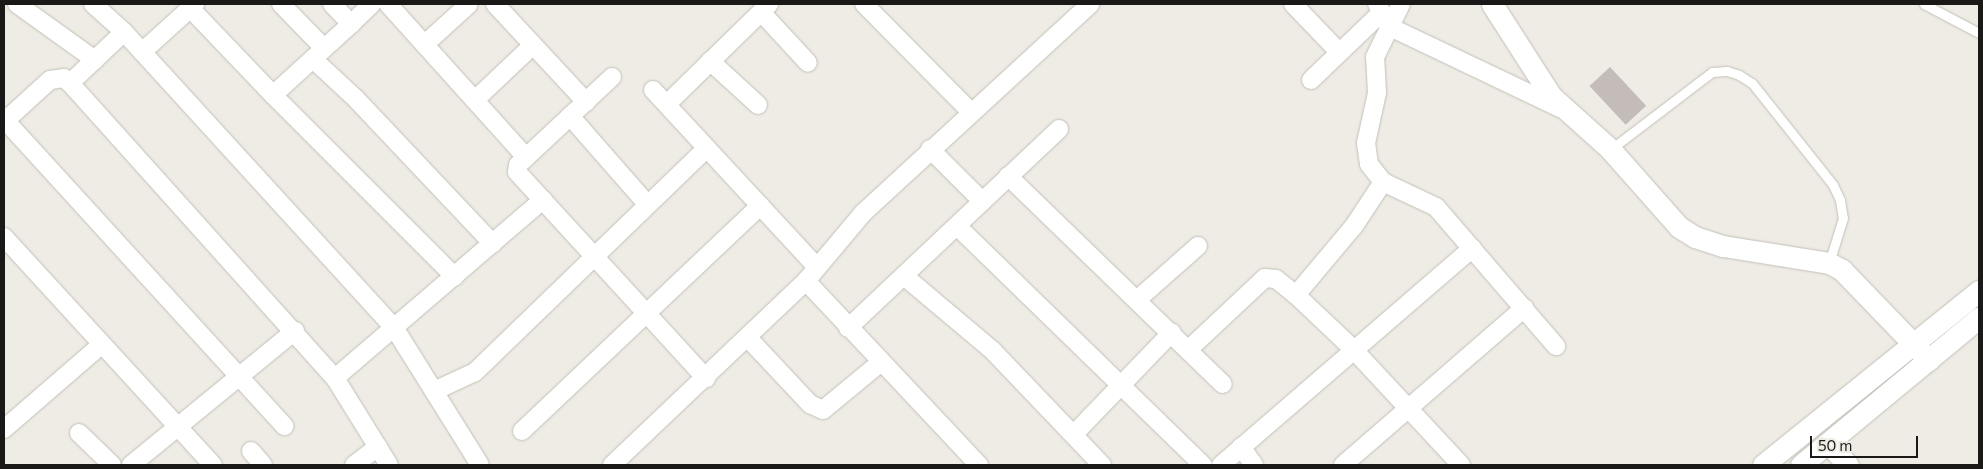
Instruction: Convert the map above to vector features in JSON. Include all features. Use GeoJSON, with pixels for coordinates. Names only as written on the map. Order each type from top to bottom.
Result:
{"type":"FeatureCollection","features":[{"type":"Feature","properties":{"kind":"street"},"geometry":{"type":"LineString","coordinates":[[17,4],[95,60]]}},
{"type":"Feature","properties":{"kind":"street"},"geometry":{"type":"LineString","coordinates":[[93,4],[124,32],[395,329],[480,465]]}},
{"type":"Feature","properties":{"kind":"street"},"geometry":{"type":"LineString","coordinates":[[281,4],[318,54],[356,99],[493,244]]}},
{"type":"Feature","properties":{"kind":"street"},"geometry":{"type":"LineString","coordinates":[[332,4],[352,24]]}},
{"type":"Feature","properties":{"kind":"street"},"geometry":{"type":"LineString","coordinates":[[272,95],[372,4]]}},
{"type":"Feature","properties":{"kind":"street"},"geometry":{"type":"LineString","coordinates":[[388,4],[526,157]]}},
{"type":"Feature","properties":{"kind":"street"},"geometry":{"type":"LineString","coordinates":[[424,44],[468,4]]}},
{"type":"Feature","properties":{"kind":"street"},"geometry":{"type":"LineString","coordinates":[[495,4],[586,102]]}},
{"type":"Feature","properties":{"kind":"street"},"geometry":{"type":"LineString","coordinates":[[864,4],[971,112]]}},
{"type":"Feature","properties":{"kind":"street"},"geometry":{"type":"LineString","coordinates":[[612,465],[706,378],[806,281],[863,213],[1090,4]]}},
{"type":"Feature","properties":{"kind":"street"},"geometry":{"type":"LineString","coordinates":[[1293,4],[1339,52]]}},
{"type":"Feature","properties":{"kind":"street"},"geometry":{"type":"LineString","coordinates":[[1400,4],[1376,57],[1377,93],[1366,143],[1370,164],[1383,182],[1436,207],[1556,346]]}},
{"type":"Feature","properties":{"kind":"street"},"geometry":{"type":"LineString","coordinates":[[1497,5],[1534,74],[1563,109],[1610,149],[1669,218],[1695,237],[1723,246],[1829,263],[1855,282],[1928,360]]}},
{"type":"Feature","properties":{"kind":"street"},"geometry":{"type":"LineString","coordinates":[[142,52],[192,6],[272,95],[455,277]]}},
{"type":"Feature","properties":{"kind":"street"},"geometry":{"type":"LineString","coordinates":[[666,104],[765,8],[808,63]]}},
{"type":"Feature","properties":{"kind":"street"},"geometry":{"type":"LineString","coordinates":[[1310,80],[1339,52],[1379,8],[1390,27],[1563,109]]}},
{"type":"Feature","properties":{"kind":"street"},"geometry":{"type":"LineString","coordinates":[[70,83],[124,32]]}},
{"type":"Feature","properties":{"kind":"street"},"geometry":{"type":"LineString","coordinates":[[475,100],[533,45]]}},
{"type":"Feature","properties":{"kind":"street"},"geometry":{"type":"LineString","coordinates":[[710,61],[758,105]]}},
{"type":"Feature","properties":{"kind":"street"},"geometry":{"type":"LineString","coordinates":[[612,77],[526,157],[518,165],[517,172],[706,378]]}},
{"type":"Feature","properties":{"kind":"street"},"geometry":{"type":"LineString","coordinates":[[284,426],[237,378],[4,120],[50,80],[64,78],[70,83],[295,331],[335,378],[389,465]]}},
{"type":"Feature","properties":{"kind":"street"},"geometry":{"type":"LineString","coordinates":[[653,90],[817,267]]}},
{"type":"Feature","properties":{"kind":"street"},"geometry":{"type":"LineString","coordinates":[[570,116],[648,204]]}},
{"type":"Feature","properties":{"kind":"street"},"geometry":{"type":"LineString","coordinates":[[848,328],[1059,129]]}},
{"type":"Feature","properties":{"kind":"street"},"geometry":{"type":"LineString","coordinates":[[434,391],[474,372],[707,148]]}},
{"type":"Feature","properties":{"kind":"street"},"geometry":{"type":"LineString","coordinates":[[930,150],[982,201]]}},
{"type":"Feature","properties":{"kind":"street"},"geometry":{"type":"LineString","coordinates":[[1008,176],[1138,299],[1223,384]]}},
{"type":"Feature","properties":{"kind":"street"},"geometry":{"type":"LineString","coordinates":[[1296,295],[1354,226],[1383,182]]}},
{"type":"Feature","properties":{"kind":"street"},"geometry":{"type":"LineString","coordinates":[[335,378],[395,329],[543,200]]}},
{"type":"Feature","properties":{"kind":"street"},"geometry":{"type":"LineString","coordinates":[[522,431],[760,206]]}},
{"type":"Feature","properties":{"kind":"street"},"geometry":{"type":"LineString","coordinates":[[957,226],[1203,465]]}},
{"type":"Feature","properties":{"kind":"street"},"geometry":{"type":"LineString","coordinates":[[4,237],[176,428],[213,465]]}},
{"type":"Feature","properties":{"kind":"street"},"geometry":{"type":"LineString","coordinates":[[1138,299],[1198,246]]}},
{"type":"Feature","properties":{"kind":"street"},"geometry":{"type":"LineString","coordinates":[[1221,465],[1352,348],[1472,248]]}},
{"type":"Feature","properties":{"kind":"street"},"geometry":{"type":"LineString","coordinates":[[904,276],[993,351],[1102,465]]}},
{"type":"Feature","properties":{"kind":"street"},"geometry":{"type":"LineString","coordinates":[[1189,349],[1265,278],[1276,279],[1296,295],[1352,348],[1461,465]]}},
{"type":"Feature","properties":{"kind":"street"},"geometry":{"type":"LineString","coordinates":[[806,281],[848,328],[979,465]]}},
{"type":"Feature","properties":{"kind":"street"},"geometry":{"type":"LineString","coordinates":[[1763,465],[1979,291]]}},
{"type":"Feature","properties":{"kind":"street"},"geometry":{"type":"LineString","coordinates":[[1349,463],[1524,308]]}},
{"type":"Feature","properties":{"kind":"street"},"geometry":{"type":"LineString","coordinates":[[1801,465],[1979,318]]}},
{"type":"Feature","properties":{"kind":"street"},"geometry":{"type":"LineString","coordinates":[[131,465],[295,331]]}},
{"type":"Feature","properties":{"kind":"street"},"geometry":{"type":"LineString","coordinates":[[1074,434],[1172,332]]}},
{"type":"Feature","properties":{"kind":"street"},"geometry":{"type":"LineString","coordinates":[[748,338],[810,404],[823,410],[831,407],[880,362]]}},
{"type":"Feature","properties":{"kind":"street"},"geometry":{"type":"LineString","coordinates":[[4,429],[101,345]]}},
{"type":"Feature","properties":{"kind":"street"},"geometry":{"type":"LineString","coordinates":[[79,433],[101,461]]}},
{"type":"Feature","properties":{"kind":"street"},"geometry":{"type":"LineString","coordinates":[[1828,443],[1848,465]]}},
{"type":"Feature","properties":{"kind":"street"},"geometry":{"type":"LineString","coordinates":[[354,465],[378,447]]}},
{"type":"Feature","properties":{"kind":"street"},"geometry":{"type":"LineString","coordinates":[[1241,447],[1254,465]]}},
{"type":"Feature","properties":{"kind":"street"},"geometry":{"type":"LineString","coordinates":[[251,451],[262,465]]}},
{"type":"Feature","properties":{"kind":"lane"},"geometry":{"type":"LineString","coordinates":[[1924,4],[1979,32]]}},
{"type":"Feature","properties":{"kind":"lane"},"geometry":{"type":"LineString","coordinates":[[1610,149],[1712,72],[1727,71],[1739,75],[1752,83],[1840,200],[1843,218],[1829,263]]}},
{"type":"Feature","properties":{"kind":"building"},"geometry":{"type":"Polygon","coordinates":[[[1610,67],[1646,106],[1626,125],[1590,86],[1610,67]]]}}]}
